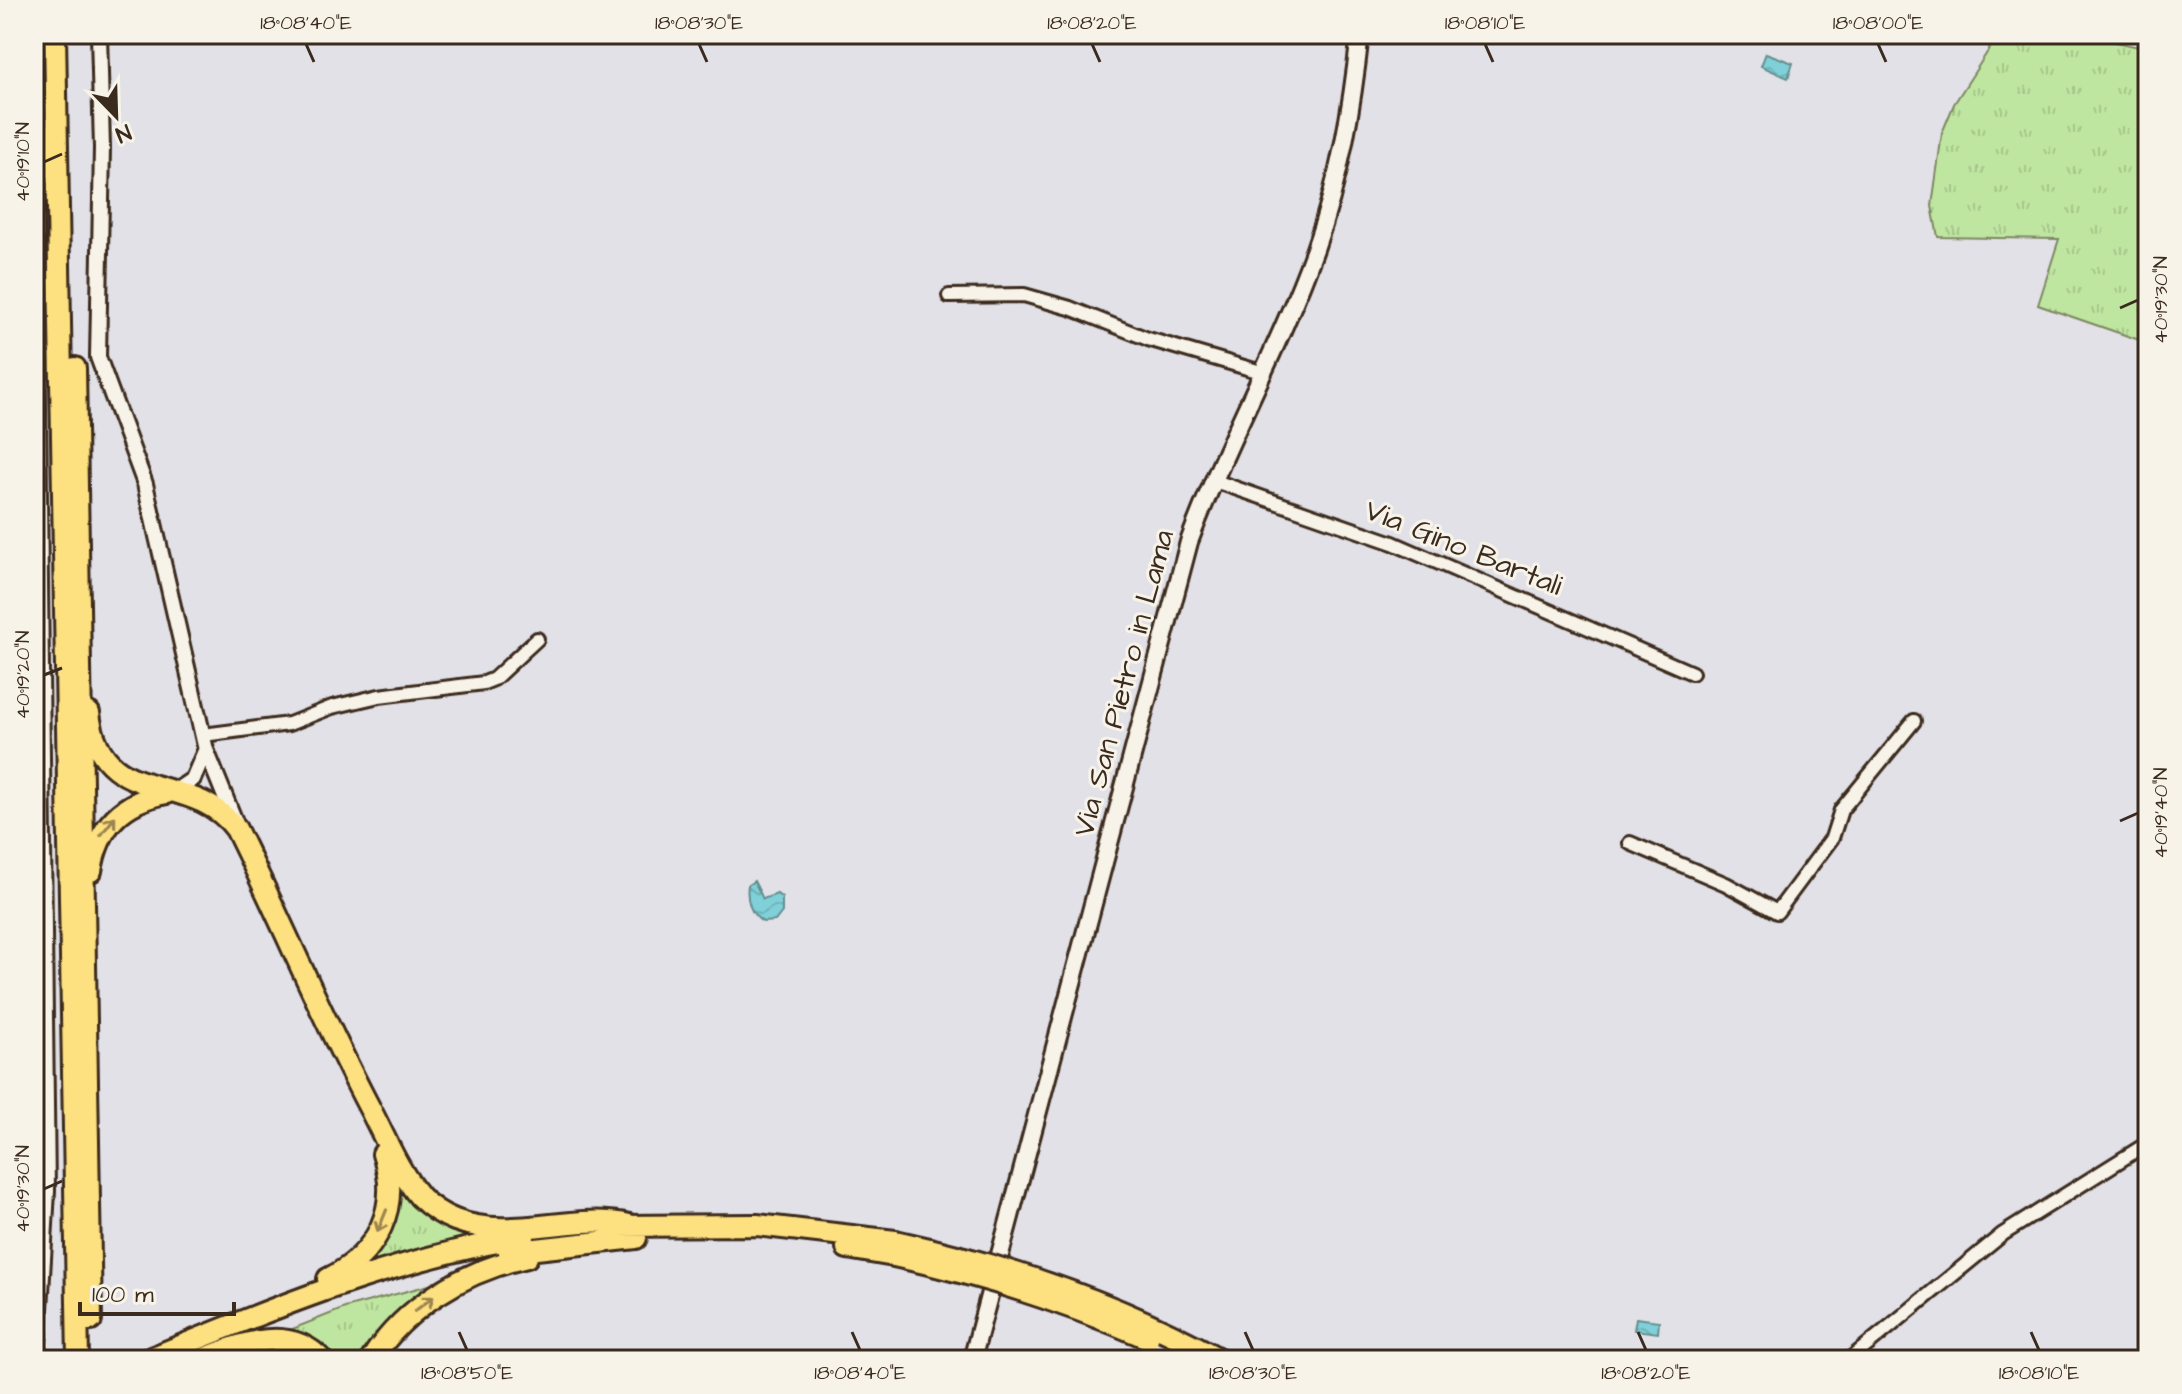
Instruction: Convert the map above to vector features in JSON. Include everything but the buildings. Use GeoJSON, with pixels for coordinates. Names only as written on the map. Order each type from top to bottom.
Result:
{"type":"FeatureCollection","features":[{"type":"Feature","properties":{"kind":"highway"},"geometry":{"type":"LineString","coordinates":[[55,34],[78,1360]]}},
{"type":"Feature","properties":{"kind":"highway"},"geometry":{"type":"LineString","coordinates":[[68,34],[92,1360]]}},
{"type":"Feature","properties":{"kind":"highway"},"geometry":{"type":"LineString","coordinates":[[79,575],[84,596],[93,734],[118,770],[148,786],[202,798],[224,813],[245,848],[362,1093],[409,1181],[429,1206],[441,1214],[484,1227],[532,1228],[599,1222],[629,1225],[757,1225],[1001,1267],[1068,1289],[1156,1326],[1221,1360]]}},
{"type":"Feature","properties":{"kind":"highway"},"geometry":{"type":"LineString","coordinates":[[85,1011],[90,875],[101,833],[124,808],[154,795],[174,792]]}},
{"type":"Feature","properties":{"kind":"highway"},"geometry":{"type":"LineString","coordinates":[[211,1333],[250,1312],[340,1273],[374,1239],[387,1210],[391,1178],[362,1093]]}},
{"type":"Feature","properties":{"kind":"highway"},"geometry":{"type":"LineString","coordinates":[[146,1360],[343,1283],[445,1252],[534,1236],[629,1225]]}},
{"type":"Feature","properties":{"kind":"highway"},"geometry":{"type":"LineString","coordinates":[[371,1360],[415,1310],[469,1276],[523,1258],[656,1237]]}},
{"type":"Feature","properties":{"kind":"highway"},"geometry":{"type":"LineString","coordinates":[[183,1360],[309,1308],[439,1267],[536,1247],[656,1237],[759,1238],[894,1248],[1041,1293],[1192,1360]]}},
{"type":"Feature","properties":{"kind":"highway"},"geometry":{"type":"LineString","coordinates":[[200,1360],[243,1344],[268,1339],[299,1343],[322,1360]]}},
{"type":"Feature","properties":{"kind":"main road","name":"Via San Pietro in Lama"},"geometry":{"type":"LineString","coordinates":[[972,1360],[1170,608],[1212,480],[1298,291],[1330,200],[1352,102],[1360,34]]}},
{"type":"Feature","properties":{"kind":"main road"},"geometry":{"type":"LineString","coordinates":[[34,148],[46,1191],[36,1360]]}},
{"type":"Feature","properties":{"kind":"street"},"geometry":{"type":"LineString","coordinates":[[99,34],[102,148],[98,357],[145,484],[204,743],[245,848]]}},
{"type":"Feature","properties":{"kind":"street"},"geometry":{"type":"LineString","coordinates":[[949,296],[1024,295],[1070,308],[1148,339],[1261,372]]}},
{"type":"Feature","properties":{"kind":"street","name":"Via Gino Bartali"},"geometry":{"type":"LineString","coordinates":[[1212,480],[1393,543],[1692,673]]}},
{"type":"Feature","properties":{"kind":"street"},"geometry":{"type":"LineString","coordinates":[[204,743],[289,724],[332,707],[379,696],[484,683],[494,679],[537,639]]}},
{"type":"Feature","properties":{"kind":"street"},"geometry":{"type":"LineString","coordinates":[[1630,843],[1715,878],[1777,912],[1832,838],[1841,810],[1914,721]]}},
{"type":"Feature","properties":{"kind":"street"},"geometry":{"type":"LineString","coordinates":[[174,792],[193,779],[204,743]]}},
{"type":"Feature","properties":{"kind":"street"},"geometry":{"type":"LineString","coordinates":[[1849,1360],[2003,1234],[2148,1143]]}},
{"type":"Feature","properties":{"kind":"green space"},"geometry":{"type":"Polygon","coordinates":[[[1999,34],[2080,34],[2148,49],[2148,343],[2038,305],[2059,239],[1938,237],[1932,206],[1942,133],[1954,104],[1999,34]]]}},
{"type":"Feature","properties":{"kind":"green space"},"geometry":{"type":"Polygon","coordinates":[[[397,1178],[408,1189],[495,1236],[353,1272],[374,1254],[389,1232],[397,1206],[397,1178]]]}},
{"type":"Feature","properties":{"kind":"green space"},"geometry":{"type":"Polygon","coordinates":[[[451,1279],[363,1360],[330,1360],[277,1335],[345,1308],[451,1279]]]}},
{"type":"Feature","properties":{"kind":"water"},"geometry":{"type":"Polygon","coordinates":[[[1766,53],[1793,63],[1788,78],[1761,66],[1766,53]]]}},
{"type":"Feature","properties":{"kind":"water"},"geometry":{"type":"Polygon","coordinates":[[[754,881],[763,899],[777,894],[782,898],[782,912],[775,921],[763,922],[752,911],[748,901],[748,885],[754,881]]]}},
{"type":"Feature","properties":{"kind":"water"},"geometry":{"type":"Polygon","coordinates":[[[1636,1318],[1659,1321],[1658,1333],[1634,1330],[1636,1318]]]}}]}
